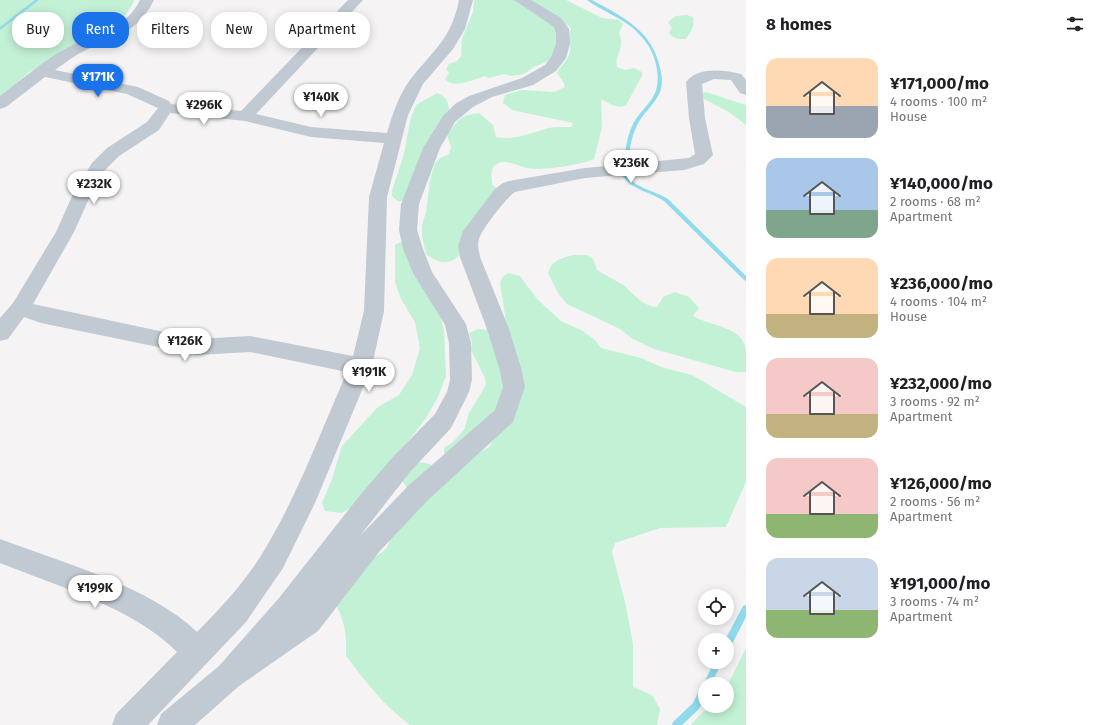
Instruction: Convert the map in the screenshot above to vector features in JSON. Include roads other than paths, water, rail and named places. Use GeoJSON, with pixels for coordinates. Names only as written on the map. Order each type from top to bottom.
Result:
{"type":"FeatureCollection","features":[{"type":"Feature","properties":{"kind":"street"},"geometry":{"type":"LineString","coordinates":[[0,104],[70,52],[133,23],[143,10],[147,0]]}},
{"type":"Feature","properties":{"kind":"street"},"geometry":{"type":"LineString","coordinates":[[245,116],[356,0]]}},
{"type":"Feature","properties":{"kind":"street"},"geometry":{"type":"LineString","coordinates":[[127,725],[236,612],[274,559],[302,503],[361,366],[374,311],[378,197],[400,115],[416,83],[448,46],[458,29],[463,16],[466,0]]}},
{"type":"Feature","properties":{"kind":"street"},"geometry":{"type":"LineString","coordinates":[[229,676],[289,608],[400,465],[443,421],[458,392],[461,380],[461,362],[460,343],[456,324],[423,273],[409,236],[408,216],[410,204],[438,133],[448,120],[460,108],[476,98],[535,78],[552,66],[559,57],[564,40],[562,27],[554,19],[521,0]]}},
{"type":"Feature","properties":{"kind":"street"},"geometry":{"type":"LineString","coordinates":[[42,72],[132,90],[163,104],[166,108],[245,116],[311,132],[394,139]]}},
{"type":"Feature","properties":{"kind":"street"},"geometry":{"type":"LineString","coordinates":[[172,725],[229,676],[308,622],[370,543],[418,493],[505,415],[514,387],[511,371],[498,329],[470,257],[468,246],[470,236],[501,193],[509,187],[585,173],[684,165],[702,159],[704,155],[704,148],[697,118],[694,82],[702,77],[726,74],[736,77],[746,90]]}},
{"type":"Feature","properties":{"kind":"street"},"geometry":{"type":"LineString","coordinates":[[0,333],[20,308],[65,232],[83,192],[98,167],[113,152],[154,126],[166,108]]}},
{"type":"Feature","properties":{"kind":"street"},"geometry":{"type":"LineString","coordinates":[[20,308],[41,315],[197,347],[250,344],[361,366]]}},
{"type":"Feature","properties":{"kind":"street"},"geometry":{"type":"LineString","coordinates":[[0,551],[117,596],[174,629],[198,653]]}},
{"type":"Feature","properties":{"kind":"waterway"},"geometry":{"type":"LineString","coordinates":[[0,29],[37,0]]}},
{"type":"Feature","properties":{"kind":"waterway"},"geometry":{"type":"LineString","coordinates":[[589,0],[623,19],[643,35],[651,45],[656,57],[659,71],[660,85],[657,94],[632,130],[624,175],[638,187],[661,196],[666,200],[746,279]]}},
{"type":"Feature","properties":{"kind":"waterway"},"geometry":{"type":"LineString","coordinates":[[733,633],[746,609]]}},
{"type":"Feature","properties":{"kind":"waterway"},"geometry":{"type":"LineString","coordinates":[[710,677],[714,669]]}},
{"type":"Feature","properties":{"kind":"waterway"},"geometry":{"type":"LineString","coordinates":[[676,725],[696,706],[698,702]]}}]}
